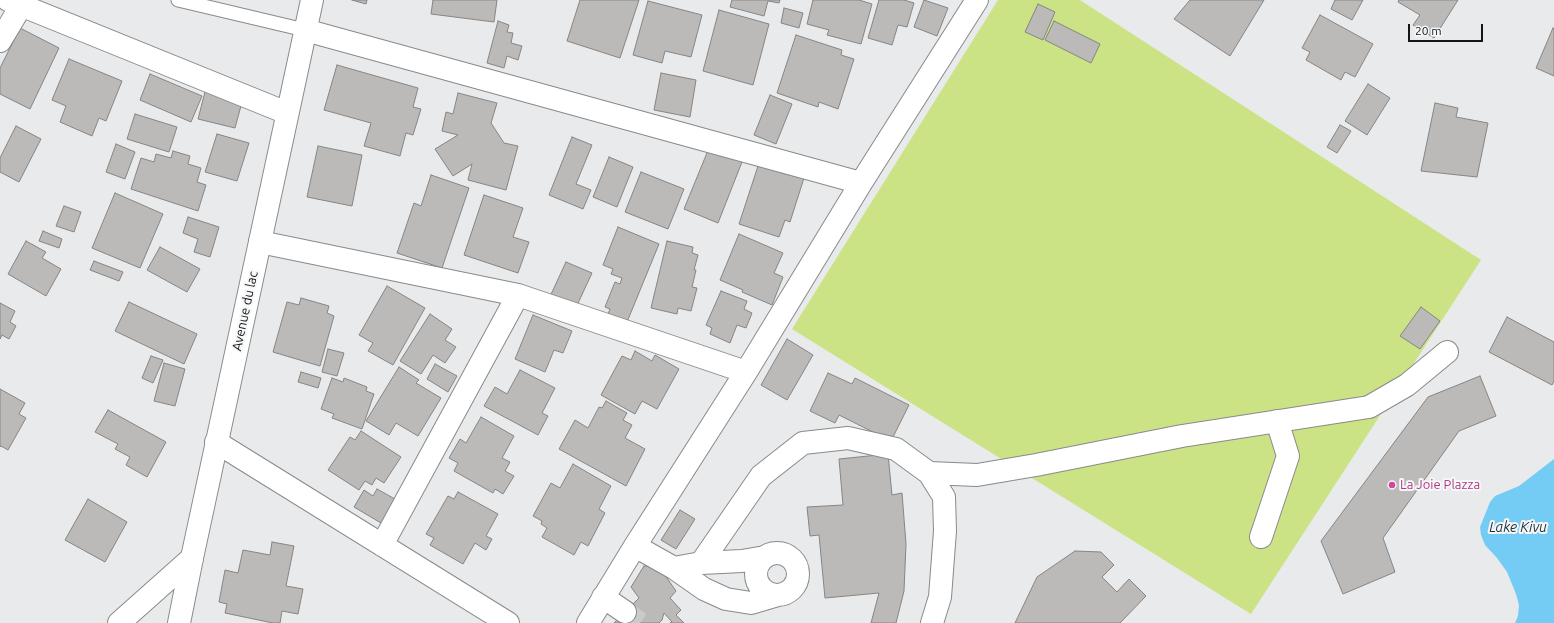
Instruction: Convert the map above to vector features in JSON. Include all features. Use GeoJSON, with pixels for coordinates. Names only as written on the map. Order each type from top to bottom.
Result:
{"type":"FeatureCollection","features":[{"type":"Feature","properties":{"kind":"street","name":"Avenue du lac"},"geometry":{"type":"LineString","coordinates":[[179,623],[216,442],[312,0]]}},
{"type":"Feature","properties":{"kind":"street"},"geometry":{"type":"LineString","coordinates":[[588,623],[635,546],[746,372],[861,183],[977,0]]}},
{"type":"Feature","properties":{"kind":"street"},"geometry":{"type":"LineString","coordinates":[[0,42],[14,3],[287,113]]}},
{"type":"Feature","properties":{"kind":"street"},"geometry":{"type":"LineString","coordinates":[[305,30],[861,183]]}},
{"type":"Feature","properties":{"kind":"street"},"geometry":{"type":"LineString","coordinates":[[260,242],[518,295],[746,372]]}},
{"type":"Feature","properties":{"kind":"street"},"geometry":{"type":"LineString","coordinates":[[382,545],[518,295]]}},
{"type":"Feature","properties":{"kind":"street"},"geometry":{"type":"LineString","coordinates":[[929,473],[977,475],[1036,465],[1182,436],[1369,407],[1407,385],[1447,352]]}},
{"type":"Feature","properties":{"kind":"street"},"geometry":{"type":"LineString","coordinates":[[1261,537],[1288,456],[1278,421]]}},
{"type":"Feature","properties":{"kind":"street"},"geometry":{"type":"LineString","coordinates":[[701,563],[761,476],[803,443],[848,438],[896,449],[929,473],[944,497],[945,531],[940,597],[932,623]]}},
{"type":"Feature","properties":{"kind":"street"},"geometry":{"type":"LineString","coordinates":[[216,442],[508,623]]}},
{"type":"Feature","properties":{"kind":"street"},"geometry":{"type":"LineString","coordinates":[[635,546],[674,568],[704,589],[726,599],[751,603],[785,594],[796,585],[798,578],[798,570],[791,558],[785,554],[778,553],[742,561],[701,563],[674,568]]}},
{"type":"Feature","properties":{"kind":"street"},"geometry":{"type":"LineString","coordinates":[[765,557],[757,568],[757,581],[765,592],[778,596]]}},
{"type":"Feature","properties":{"kind":"street"},"geometry":{"type":"LineString","coordinates":[[119,623],[192,558]]}},
{"type":"Feature","properties":{"kind":"street"},"geometry":{"type":"LineString","coordinates":[[603,597],[625,612]]}},
{"type":"Feature","properties":{"kind":"lane"},"geometry":{"type":"LineString","coordinates":[[178,0],[305,30]]}},
{"type":"Feature","properties":{"kind":"green space"},"geometry":{"type":"Polygon","coordinates":[[[998,0],[1080,0],[1481,260],[1251,614],[792,329],[998,0]]]}},
{"type":"Feature","properties":{"kind":"water","name":"Lake Kivu"},"geometry":{"type":"Polygon","coordinates":[[[1554,459],[1554,623],[1515,623],[1518,616],[1519,605],[1516,594],[1507,572],[1485,545],[1480,527],[1490,502],[1495,496],[1519,486],[1554,459]]]}},
{"type":"Feature","properties":{"kind":"building"},"geometry":{"type":"Polygon","coordinates":[[[352,0],[367,0],[366,4],[352,0]]]}},
{"type":"Feature","properties":{"kind":"building"},"geometry":{"type":"Polygon","coordinates":[[[433,0],[497,0],[494,22],[431,14],[433,0]]]}},
{"type":"Feature","properties":{"kind":"building"},"geometry":{"type":"Polygon","coordinates":[[[580,0],[639,0],[620,58],[567,41],[580,0]]]}},
{"type":"Feature","properties":{"kind":"building"},"geometry":{"type":"Polygon","coordinates":[[[732,0],[780,0],[779,3],[768,1],[764,16],[730,7],[732,0]]]}},
{"type":"Feature","properties":{"kind":"building"},"geometry":{"type":"Polygon","coordinates":[[[813,0],[859,0],[872,4],[861,44],[827,35],[829,30],[807,24],[813,0]]]}},
{"type":"Feature","properties":{"kind":"building"},"geometry":{"type":"Polygon","coordinates":[[[879,0],[904,0],[914,3],[907,27],[898,25],[892,45],[868,38],[879,0]]]}},
{"type":"Feature","properties":{"kind":"building"},"geometry":{"type":"Polygon","coordinates":[[[924,0],[948,8],[937,36],[914,27],[924,0]]]}},
{"type":"Feature","properties":{"kind":"building"},"geometry":{"type":"Polygon","coordinates":[[[1190,0],[1264,0],[1230,56],[1174,19],[1190,0]]]}},
{"type":"Feature","properties":{"kind":"building"},"geometry":{"type":"Polygon","coordinates":[[[1335,0],[1363,0],[1352,20],[1331,9],[1335,0]]]}},
{"type":"Feature","properties":{"kind":"building"},"geometry":{"type":"Polygon","coordinates":[[[1399,0],[1458,0],[1434,38],[1413,25],[1420,15],[1398,2],[1399,0]]]}},
{"type":"Feature","properties":{"kind":"building"},"geometry":{"type":"Polygon","coordinates":[[[648,1],[702,15],[691,57],[665,51],[662,63],[633,55],[648,1]]]}},
{"type":"Feature","properties":{"kind":"building"},"geometry":{"type":"Polygon","coordinates":[[[1038,4],[1055,12],[1043,40],[1025,32],[1038,4]]]}},
{"type":"Feature","properties":{"kind":"building"},"geometry":{"type":"Polygon","coordinates":[[[784,8],[803,13],[799,28],[781,23],[784,8]]]}},
{"type":"Feature","properties":{"kind":"building"},"geometry":{"type":"Polygon","coordinates":[[[719,10],[769,24],[753,85],[703,71],[719,10]]]}},
{"type":"Feature","properties":{"kind":"building"},"geometry":{"type":"Polygon","coordinates":[[[1320,15],[1373,44],[1355,77],[1345,72],[1341,80],[1306,60],[1310,52],[1302,48],[1320,15]]]}},
{"type":"Feature","properties":{"kind":"building"},"geometry":{"type":"Polygon","coordinates":[[[498,21],[509,25],[507,32],[513,33],[511,43],[522,46],[518,60],[507,56],[504,68],[487,63],[498,21]]]}},
{"type":"Feature","properties":{"kind":"building"},"geometry":{"type":"Polygon","coordinates":[[[1054,21],[1100,44],[1091,63],[1045,40],[1054,21]]]}},
{"type":"Feature","properties":{"kind":"building"},"geometry":{"type":"Polygon","coordinates":[[[20,28],[59,48],[30,109],[0,94],[0,68],[20,28]]]}},
{"type":"Feature","properties":{"kind":"building"},"geometry":{"type":"Polygon","coordinates":[[[1553,28],[1554,29],[1554,76],[1536,68],[1553,28]]]}},
{"type":"Feature","properties":{"kind":"building"},"geometry":{"type":"Polygon","coordinates":[[[796,35],[842,50],[841,55],[854,59],[838,109],[819,102],[818,107],[777,93],[796,35]]]}},
{"type":"Feature","properties":{"kind":"building"},"geometry":{"type":"Polygon","coordinates":[[[69,59],[122,81],[106,121],[99,118],[92,136],[60,122],[66,106],[52,100],[69,59]]]}},
{"type":"Feature","properties":{"kind":"building"},"geometry":{"type":"Polygon","coordinates":[[[337,65],[418,88],[413,107],[421,109],[413,135],[406,133],[400,156],[364,146],[371,123],[324,110],[337,65]]]}},
{"type":"Feature","properties":{"kind":"building"},"geometry":{"type":"Polygon","coordinates":[[[661,73],[696,80],[690,117],[654,110],[661,73]]]}},
{"type":"Feature","properties":{"kind":"building"},"geometry":{"type":"Polygon","coordinates":[[[150,74],[202,96],[191,122],[140,100],[150,74]]]}},
{"type":"Feature","properties":{"kind":"building"},"geometry":{"type":"Polygon","coordinates":[[[1368,84],[1390,98],[1367,135],[1345,121],[1368,84]]]}},
{"type":"Feature","properties":{"kind":"building"},"geometry":{"type":"Polygon","coordinates":[[[205,92],[242,102],[235,128],[198,119],[205,92]]]}},
{"type":"Feature","properties":{"kind":"building"},"geometry":{"type":"Polygon","coordinates":[[[458,93],[497,103],[491,123],[504,143],[518,146],[506,190],[468,180],[472,164],[453,176],[435,149],[458,135],[442,131],[446,112],[453,114],[458,93]]]}},
{"type":"Feature","properties":{"kind":"building"},"geometry":{"type":"Polygon","coordinates":[[[770,95],[792,104],[776,144],[754,135],[770,95]]]}},
{"type":"Feature","properties":{"kind":"building"},"geometry":{"type":"Polygon","coordinates":[[[1435,103],[1458,108],[1456,117],[1488,123],[1477,177],[1421,171],[1435,103]]]}},
{"type":"Feature","properties":{"kind":"building"},"geometry":{"type":"Polygon","coordinates":[[[135,114],[177,127],[169,152],[127,139],[135,114]]]}},
{"type":"Feature","properties":{"kind":"building"},"geometry":{"type":"Polygon","coordinates":[[[1340,125],[1351,131],[1337,153],[1327,147],[1340,125]]]}},
{"type":"Feature","properties":{"kind":"building"},"geometry":{"type":"Polygon","coordinates":[[[16,126],[41,139],[19,182],[0,172],[0,158],[16,126]]]}},
{"type":"Feature","properties":{"kind":"building"},"geometry":{"type":"Polygon","coordinates":[[[217,134],[249,143],[237,181],[205,172],[217,134]]]}},
{"type":"Feature","properties":{"kind":"building"},"geometry":{"type":"Polygon","coordinates":[[[572,137],[592,145],[576,184],[591,190],[583,209],[549,195],[572,137]]]}},
{"type":"Feature","properties":{"kind":"building"},"geometry":{"type":"Polygon","coordinates":[[[116,144],[135,152],[125,179],[106,172],[116,144]]]}},
{"type":"Feature","properties":{"kind":"building"},"geometry":{"type":"Polygon","coordinates":[[[318,146],[362,155],[352,206],[307,197],[318,146]]]}},
{"type":"Feature","properties":{"kind":"building"},"geometry":{"type":"Polygon","coordinates":[[[709,148],[742,162],[718,223],[684,209],[709,148]]]}},
{"type":"Feature","properties":{"kind":"building"},"geometry":{"type":"Polygon","coordinates":[[[173,151],[190,156],[188,164],[201,168],[197,182],[206,185],[198,211],[131,189],[141,158],[154,162],[156,154],[171,158],[173,151]]]}},
{"type":"Feature","properties":{"kind":"building"},"geometry":{"type":"Polygon","coordinates":[[[609,157],[633,167],[617,207],[593,197],[609,157]]]}},
{"type":"Feature","properties":{"kind":"building"},"geometry":{"type":"Polygon","coordinates":[[[759,163],[804,178],[790,222],[785,220],[779,237],[739,224],[759,163]]]}},
{"type":"Feature","properties":{"kind":"building"},"geometry":{"type":"Polygon","coordinates":[[[641,172],[684,189],[668,229],[625,212],[641,172]]]}},
{"type":"Feature","properties":{"kind":"building"},"geometry":{"type":"Polygon","coordinates":[[[431,175],[469,188],[442,268],[397,253],[414,203],[421,206],[431,175]]]}},
{"type":"Feature","properties":{"kind":"building"},"geometry":{"type":"Polygon","coordinates":[[[115,193],[163,214],[140,268],[92,248],[115,193]]]}},
{"type":"Feature","properties":{"kind":"building"},"geometry":{"type":"Polygon","coordinates":[[[484,195],[523,208],[513,237],[529,242],[518,273],[464,255],[484,195]]]}},
{"type":"Feature","properties":{"kind":"building"},"geometry":{"type":"Polygon","coordinates":[[[64,206],[81,212],[74,232],[56,226],[64,206]]]}},
{"type":"Feature","properties":{"kind":"building"},"geometry":{"type":"Polygon","coordinates":[[[188,217],[219,227],[210,257],[194,252],[198,239],[183,233],[188,217]]]}},
{"type":"Feature","properties":{"kind":"building"},"geometry":{"type":"Polygon","coordinates":[[[618,227],[659,244],[627,322],[608,314],[610,309],[605,307],[615,282],[620,284],[622,278],[611,274],[613,269],[603,265],[618,227]]]}},
{"type":"Feature","properties":{"kind":"building"},"geometry":{"type":"Polygon","coordinates":[[[43,231],[62,239],[59,248],[39,241],[43,231]]]}},
{"type":"Feature","properties":{"kind":"building"},"geometry":{"type":"Polygon","coordinates":[[[739,234],[783,253],[774,273],[783,277],[772,305],[742,292],[743,290],[720,280],[739,234]]]}},
{"type":"Feature","properties":{"kind":"building"},"geometry":{"type":"Polygon","coordinates":[[[26,241],[46,252],[42,258],[61,269],[46,296],[8,274],[26,241]]]}},
{"type":"Feature","properties":{"kind":"building"},"geometry":{"type":"Polygon","coordinates":[[[667,241],[693,247],[692,253],[698,255],[692,287],[697,288],[691,311],[678,308],[677,314],[651,308],[667,241]]]}},
{"type":"Feature","properties":{"kind":"building"},"geometry":{"type":"Polygon","coordinates":[[[160,247],[200,269],[187,292],[147,270],[160,247]]]}},
{"type":"Feature","properties":{"kind":"building"},"geometry":{"type":"Polygon","coordinates":[[[94,261],[123,272],[119,281],[90,270],[94,261]]]}},
{"type":"Feature","properties":{"kind":"building"},"geometry":{"type":"Polygon","coordinates":[[[566,262],[592,273],[573,314],[547,303],[566,262]]]}},
{"type":"Feature","properties":{"kind":"building"},"geometry":{"type":"Polygon","coordinates":[[[387,286],[425,308],[393,365],[368,351],[373,343],[359,335],[387,286]]]}},
{"type":"Feature","properties":{"kind":"building"},"geometry":{"type":"Polygon","coordinates":[[[721,291],[747,301],[744,309],[752,313],[746,328],[737,325],[730,343],[710,334],[712,328],[706,325],[721,291]]]}},
{"type":"Feature","properties":{"kind":"building"},"geometry":{"type":"Polygon","coordinates":[[[301,298],[329,306],[327,313],[334,316],[320,366],[273,352],[287,302],[299,305],[301,298]]]}},
{"type":"Feature","properties":{"kind":"building"},"geometry":{"type":"Polygon","coordinates":[[[129,302],[197,334],[184,364],[115,331],[129,302]]]}},
{"type":"Feature","properties":{"kind":"building"},"geometry":{"type":"Polygon","coordinates":[[[0,303],[15,311],[10,322],[16,326],[9,339],[2,335],[0,339],[0,303]]]}},
{"type":"Feature","properties":{"kind":"building"},"geometry":{"type":"Polygon","coordinates":[[[1421,307],[1440,321],[1420,349],[1400,336],[1421,307]]]}},
{"type":"Feature","properties":{"kind":"building"},"geometry":{"type":"Polygon","coordinates":[[[430,314],[452,329],[445,340],[456,347],[445,363],[433,355],[421,374],[400,361],[430,314]]]}},
{"type":"Feature","properties":{"kind":"building"},"geometry":{"type":"Polygon","coordinates":[[[533,315],[572,331],[563,353],[554,350],[545,372],[515,359],[533,315]]]}},
{"type":"Feature","properties":{"kind":"building"},"geometry":{"type":"Polygon","coordinates":[[[1507,317],[1554,342],[1554,381],[1552,385],[1489,352],[1507,317]]]}},
{"type":"Feature","properties":{"kind":"building"},"geometry":{"type":"Polygon","coordinates":[[[787,339],[813,355],[787,400],[761,385],[787,339]]]}},
{"type":"Feature","properties":{"kind":"building"},"geometry":{"type":"Polygon","coordinates":[[[328,349],[344,353],[337,376],[322,372],[328,349]]]}},
{"type":"Feature","properties":{"kind":"building"},"geometry":{"type":"Polygon","coordinates":[[[635,351],[652,361],[655,355],[679,369],[657,409],[642,401],[635,414],[601,395],[622,356],[631,360],[635,351]]]}},
{"type":"Feature","properties":{"kind":"building"},"geometry":{"type":"Polygon","coordinates":[[[151,356],[163,360],[153,383],[142,378],[151,356]]]}},
{"type":"Feature","properties":{"kind":"building"},"geometry":{"type":"Polygon","coordinates":[[[164,363],[185,369],[175,406],[154,401],[164,363]]]}},
{"type":"Feature","properties":{"kind":"building"},"geometry":{"type":"Polygon","coordinates":[[[435,364],[457,376],[448,392],[427,379],[435,364]]]}},
{"type":"Feature","properties":{"kind":"building"},"geometry":{"type":"Polygon","coordinates":[[[399,367],[419,380],[416,383],[441,398],[418,436],[396,423],[389,435],[366,421],[399,367]]]}},
{"type":"Feature","properties":{"kind":"building"},"geometry":{"type":"Polygon","coordinates":[[[520,370],[555,388],[542,413],[548,416],[538,435],[484,406],[495,387],[507,394],[520,370]]]}},
{"type":"Feature","properties":{"kind":"building"},"geometry":{"type":"Polygon","coordinates":[[[301,372],[321,378],[318,388],[298,382],[301,372]]]}},
{"type":"Feature","properties":{"kind":"building"},"geometry":{"type":"Polygon","coordinates":[[[828,373],[852,384],[855,378],[909,405],[891,441],[839,415],[835,423],[810,411],[828,373]]]}},
{"type":"Feature","properties":{"kind":"building","name":"La Joie Plazza"},"geometry":{"type":"Polygon","coordinates":[[[1480,376],[1496,416],[1459,431],[1383,538],[1395,572],[1343,594],[1321,541],[1428,397],[1480,376]]]}},
{"type":"Feature","properties":{"kind":"building"},"geometry":{"type":"Polygon","coordinates":[[[332,378],[343,382],[344,378],[367,387],[366,391],[374,394],[362,429],[332,418],[334,414],[321,409],[332,378]]]}},
{"type":"Feature","properties":{"kind":"building"},"geometry":{"type":"Polygon","coordinates":[[[0,389],[25,403],[19,414],[26,418],[8,450],[1,446],[0,447],[0,389]]]}},
{"type":"Feature","properties":{"kind":"building"},"geometry":{"type":"Polygon","coordinates":[[[606,401],[627,413],[623,420],[632,425],[625,438],[645,449],[626,486],[559,449],[575,420],[588,428],[599,407],[602,408],[606,401]]]}},
{"type":"Feature","properties":{"kind":"building"},"geometry":{"type":"Polygon","coordinates":[[[108,410],[166,442],[147,477],[126,465],[130,457],[115,449],[118,444],[95,432],[108,410]]]}},
{"type":"Feature","properties":{"kind":"building"},"geometry":{"type":"Polygon","coordinates":[[[481,417],[514,436],[502,458],[510,462],[505,471],[514,476],[503,494],[495,489],[493,493],[454,471],[458,463],[449,458],[460,439],[466,443],[481,417]]]}},
{"type":"Feature","properties":{"kind":"building"},"geometry":{"type":"Polygon","coordinates":[[[361,431],[401,457],[384,483],[376,478],[372,485],[365,481],[359,490],[328,470],[350,437],[355,440],[361,431]]]}},
{"type":"Feature","properties":{"kind":"building"},"geometry":{"type":"Polygon","coordinates":[[[888,454],[892,495],[902,493],[906,544],[904,591],[896,623],[871,623],[879,593],[825,598],[819,535],[810,536],[807,507],[843,505],[839,459],[888,454]]]}},
{"type":"Feature","properties":{"kind":"building"},"geometry":{"type":"Polygon","coordinates":[[[573,464],[611,486],[599,509],[605,513],[588,546],[581,542],[574,555],[542,537],[547,528],[541,524],[542,521],[533,516],[551,483],[560,488],[573,464]]]}},
{"type":"Feature","properties":{"kind":"building"},"geometry":{"type":"Polygon","coordinates":[[[377,489],[395,499],[381,523],[354,507],[364,490],[373,496],[377,489]]]}},
{"type":"Feature","properties":{"kind":"building"},"geometry":{"type":"Polygon","coordinates":[[[458,492],[498,514],[486,536],[492,539],[486,550],[475,543],[463,564],[430,545],[434,538],[426,534],[448,496],[454,499],[458,492]]]}},
{"type":"Feature","properties":{"kind":"building"},"geometry":{"type":"Polygon","coordinates":[[[88,499],[127,522],[105,562],[65,540],[88,499]]]}},
{"type":"Feature","properties":{"kind":"building"},"geometry":{"type":"Polygon","coordinates":[[[680,510],[695,519],[676,549],[661,540],[680,510]]]}},
{"type":"Feature","properties":{"kind":"building"},"geometry":{"type":"Polygon","coordinates":[[[272,542],[294,546],[286,586],[303,589],[298,614],[282,611],[280,623],[273,623],[225,613],[227,604],[219,602],[225,570],[238,573],[243,550],[270,555],[272,542]]]}},
{"type":"Feature","properties":{"kind":"building"},"geometry":{"type":"Polygon","coordinates":[[[1075,551],[1101,552],[1114,565],[1102,577],[1117,592],[1129,579],[1146,596],[1120,623],[1015,623],[1037,577],[1075,551]]]}},
{"type":"Feature","properties":{"kind":"building"},"geometry":{"type":"Polygon","coordinates":[[[644,566],[660,568],[676,591],[670,598],[681,610],[676,615],[684,623],[670,623],[672,622],[664,613],[662,620],[659,623],[614,623],[639,598],[631,587],[644,566]]]}},
{"type":"Feature","properties":{"kind":"tunnel"},"geometry":{"type":"LineString","coordinates":[[625,612],[640,623]]}},
{"type":"Feature","properties":{"kind":"place","name":"La Joie Plazza"},"geometry":{"type":"Point","coordinates":[1392,485]}}]}
